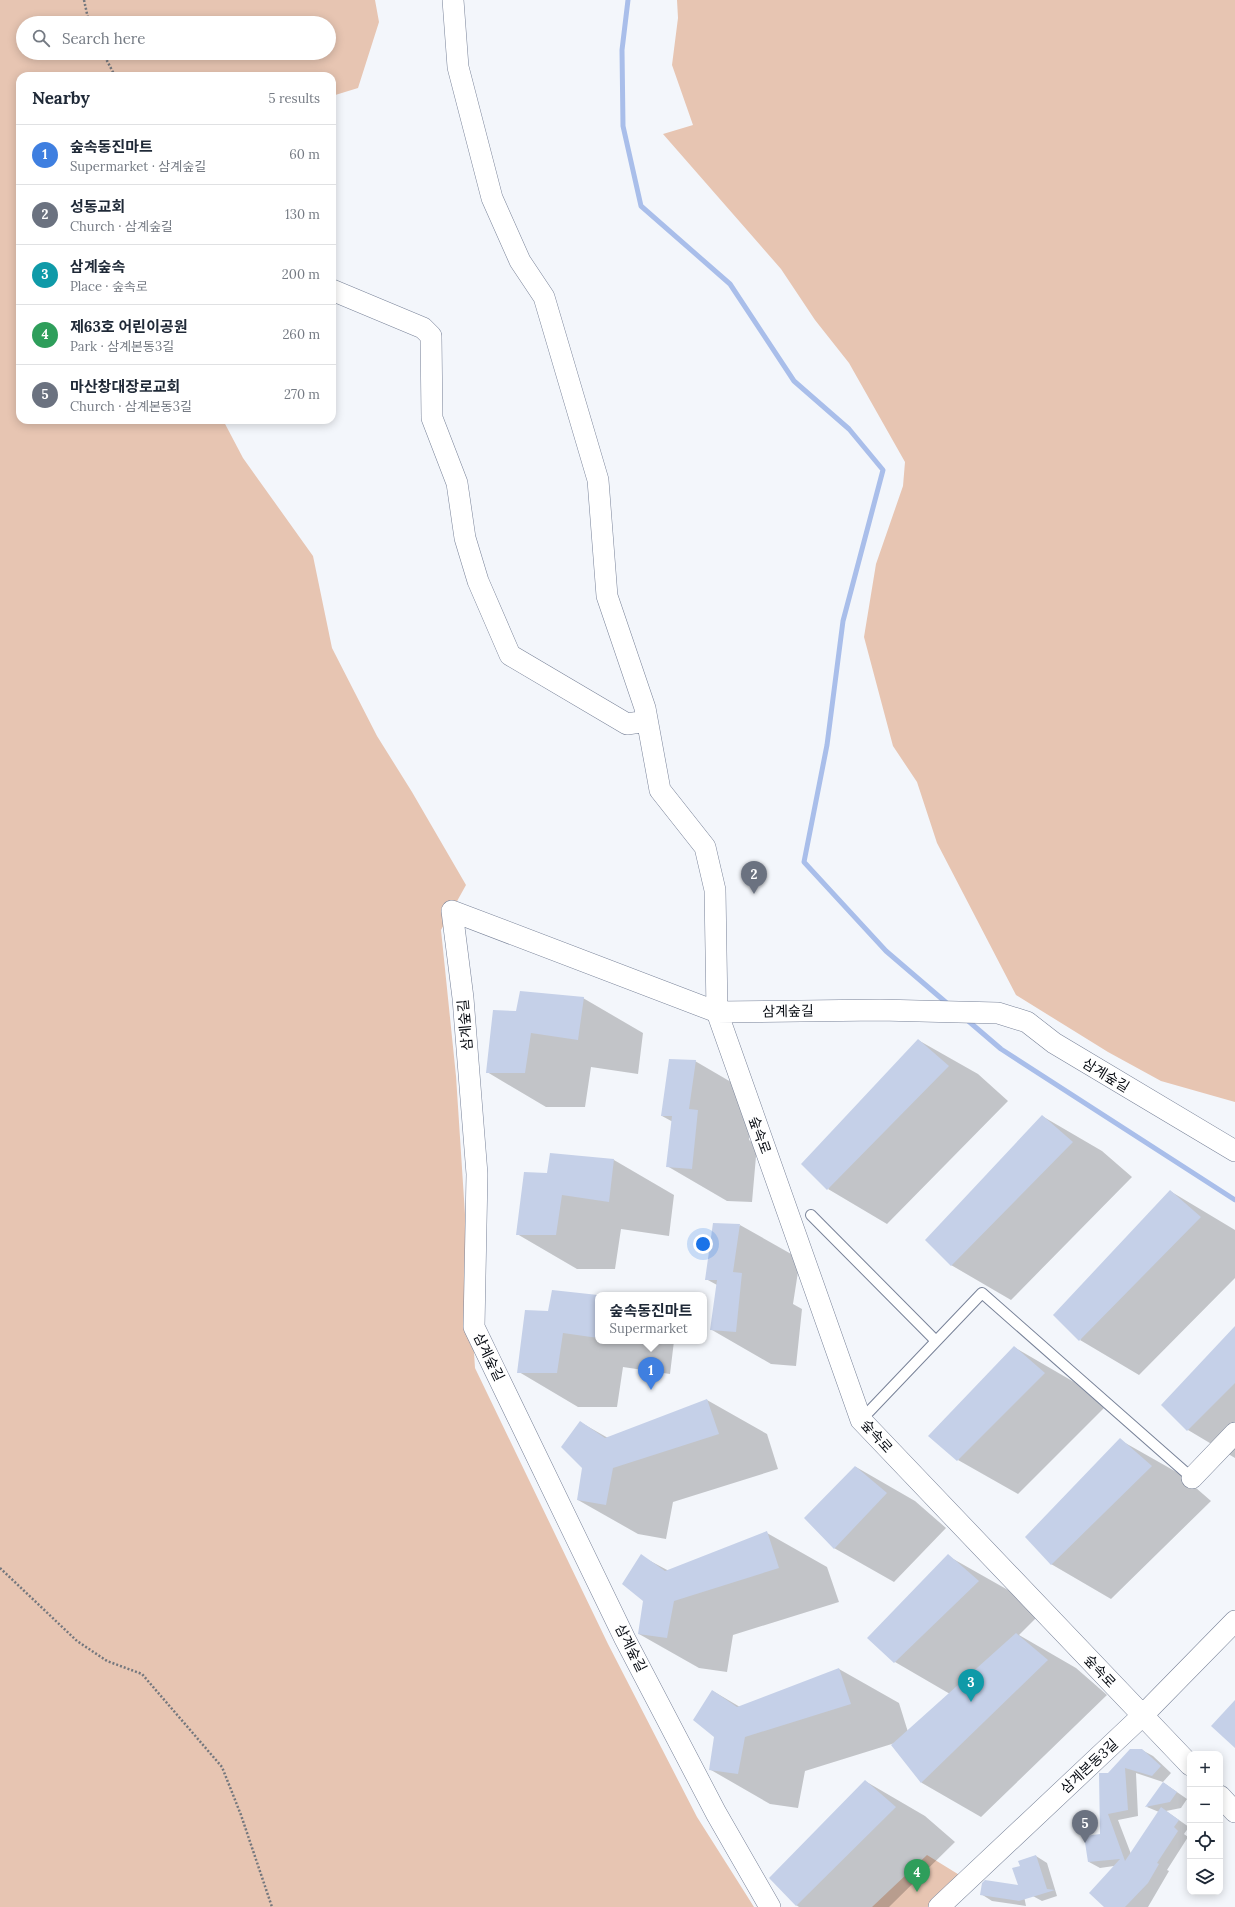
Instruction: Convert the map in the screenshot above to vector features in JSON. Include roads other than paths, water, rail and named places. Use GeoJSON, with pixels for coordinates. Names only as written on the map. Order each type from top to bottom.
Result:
{"type":"FeatureCollection","features":[{"type":"Feature","properties":{"kind":"street","name":"숲속로"},"geometry":{"type":"LineString","coordinates":[[453,0],[458,67],[492,198],[520,261],[544,297],[598,480],[607,596],[644,708],[660,790],[705,846],[715,890],[717,1012],[861,1420],[1187,1763]]}},
{"type":"Feature","properties":{"kind":"street"},"geometry":{"type":"LineString","coordinates":[[336,292],[424,328],[431,336],[432,418],[457,483],[465,538],[478,581],[510,655],[627,724],[647,722]]}},
{"type":"Feature","properties":{"kind":"street","name":"삼계숲길"},"geometry":{"type":"LineString","coordinates":[[770,1907],[716,1813],[625,1639],[474,1327],[476,1174],[463,998],[452,911],[717,1012],[880,1010],[998,1013],[1027,1022],[1054,1043],[1235,1150]]}},
{"type":"Feature","properties":{"kind":"street"},"geometry":{"type":"LineString","coordinates":[[1192,1478],[1235,1433]]}},
{"type":"Feature","properties":{"kind":"street","name":"삼계본동3길"},"geometry":{"type":"LineString","coordinates":[[939,1907],[1142,1716],[1235,1621]]}},
{"type":"Feature","properties":{"kind":"street"},"geometry":{"type":"LineString","coordinates":[[1223,1799],[1235,1812]]}},
{"type":"Feature","properties":{"kind":"lane"},"geometry":{"type":"LineString","coordinates":[[811,1215],[936,1341]]}},
{"type":"Feature","properties":{"kind":"lane"},"geometry":{"type":"LineString","coordinates":[[861,1420],[982,1293],[1192,1478]]}},
{"type":"Feature","properties":{"kind":"waterway"},"geometry":{"type":"LineString","coordinates":[[628,0],[622,50],[623,126],[641,206],[730,284],[794,381],[849,429],[883,470],[843,621],[827,745],[804,862],[886,951],[949,1005]]}},
{"type":"Feature","properties":{"kind":"waterway"},"geometry":{"type":"LineString","coordinates":[[966,1019],[1001,1049],[1235,1200]]}},
{"type":"Feature","properties":{"kind":"place","name":"성동교회"},"geometry":{"type":"Point","coordinates":[754,894]}},
{"type":"Feature","properties":{"kind":"place","name":"숲속동진마트"},"geometry":{"type":"Point","coordinates":[651,1390]}},
{"type":"Feature","properties":{"kind":"place","name":"삼계숲속"},"geometry":{"type":"Point","coordinates":[971,1702]}},
{"type":"Feature","properties":{"kind":"place","name":"마산창대장로교회"},"geometry":{"type":"Point","coordinates":[1085,1843]}},
{"type":"Feature","properties":{"kind":"place","name":"제63호 어린이공원"},"geometry":{"type":"Point","coordinates":[917,1892]}}]}
